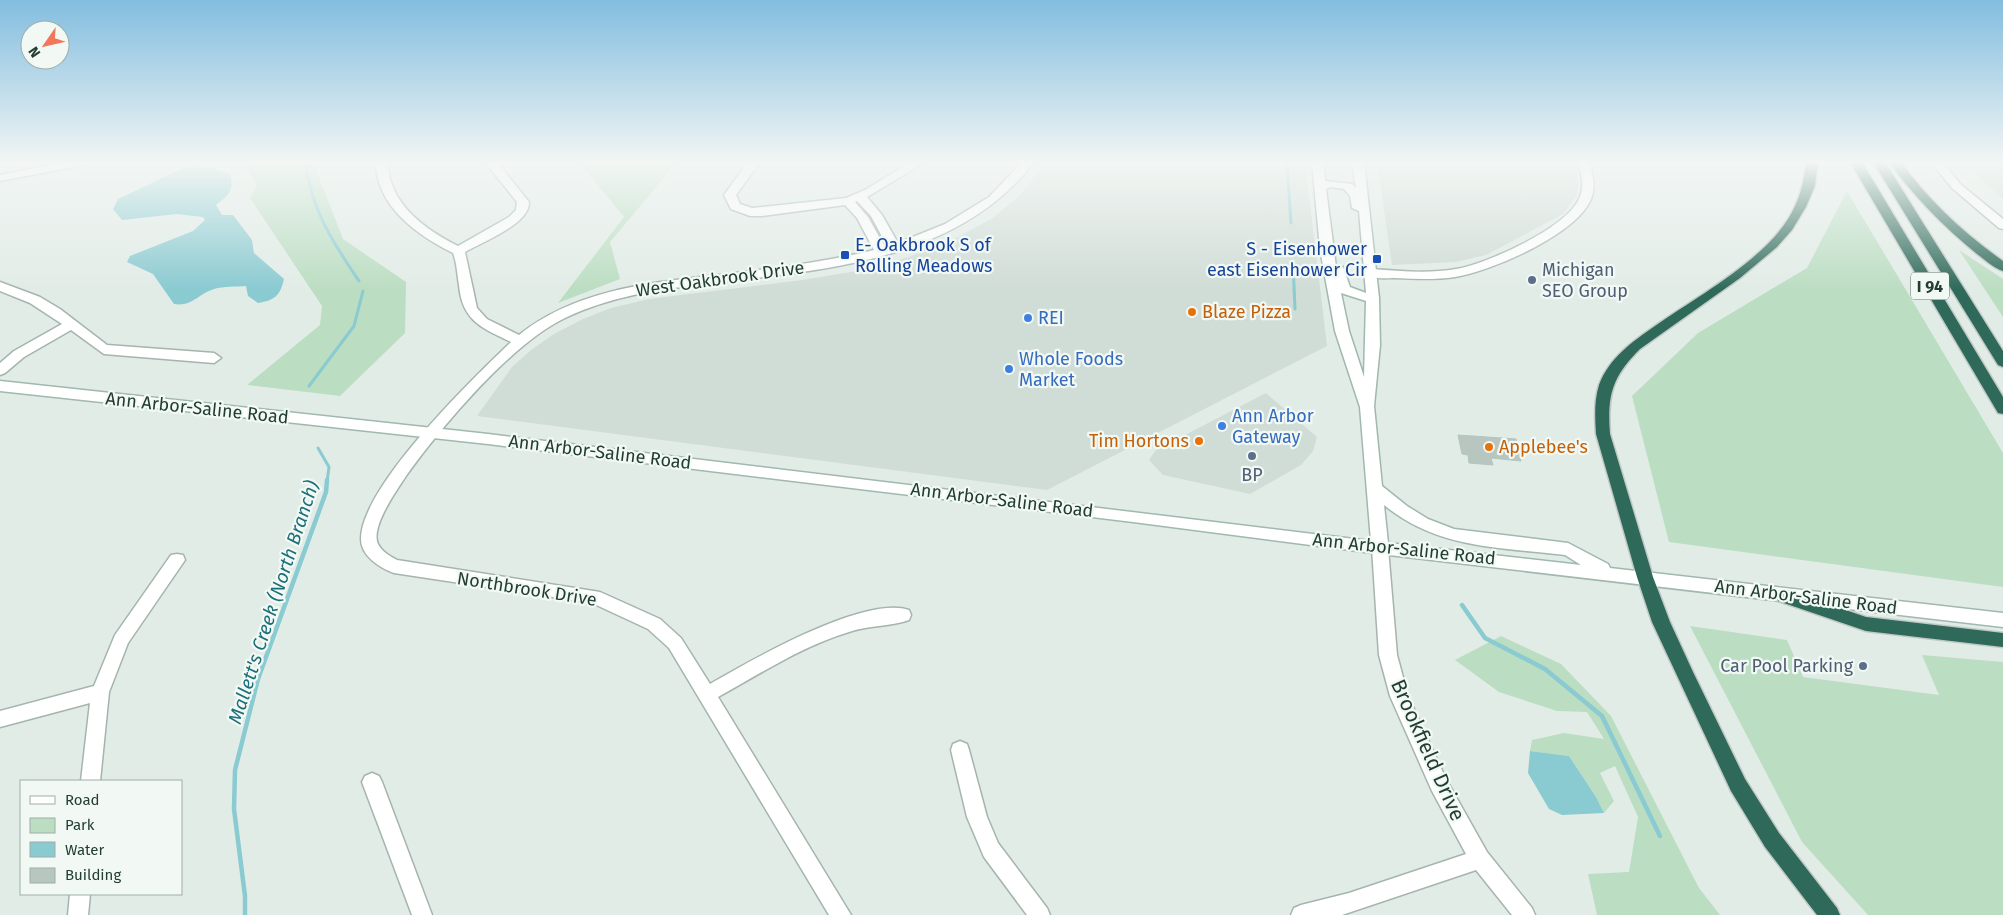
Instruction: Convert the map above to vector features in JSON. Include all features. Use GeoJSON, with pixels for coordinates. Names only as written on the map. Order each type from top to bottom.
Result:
{"type":"FeatureCollection","features":[{"type":"Feature","properties":{"kind":"highway"},"geometry":{"type":"LineString","coordinates":[[1800,205],[1788,226],[1773,244],[1737,275],[1635,346],[1618,362],[1609,377],[1602,395],[1603,434],[1644,578],[1661,622],[1738,785],[1772,840],[1830,915]]}},
{"type":"Feature","properties":{"kind":"highway","name":"I 94"},"geometry":{"type":"LineString","coordinates":[[1881,205],[2003,409]]}},
{"type":"Feature","properties":{"kind":"highway","name":"I 94"},"geometry":{"type":"LineString","coordinates":[[1905,205],[2003,362]]}},
{"type":"Feature","properties":{"kind":"highway"},"geometry":{"type":"LineString","coordinates":[[1931,205],[1944,218],[2003,267]]}},
{"type":"Feature","properties":{"kind":"highway"},"geometry":{"type":"LineString","coordinates":[[1784,596],[1866,624],[2003,640]]}},
{"type":"Feature","properties":{"kind":"street"},"geometry":{"type":"LineString","coordinates":[[397,205],[423,230],[458,251],[463,262],[466,296],[475,317],[490,327],[520,340]]}},
{"type":"Feature","properties":{"kind":"street"},"geometry":{"type":"LineString","coordinates":[[458,251],[513,220],[522,213],[523,205]]}},
{"type":"Feature","properties":{"kind":"street"},"geometry":{"type":"LineString","coordinates":[[735,205],[742,210],[762,212],[814,205]]}},
{"type":"Feature","properties":{"kind":"street"},"geometry":{"type":"LineString","coordinates":[[857,205],[882,252]]}},
{"type":"Feature","properties":{"kind":"street"},"geometry":{"type":"LineString","coordinates":[[862,205],[876,215],[895,248]]}},
{"type":"Feature","properties":{"kind":"street","name":"West Oakbrook Drive"},"geometry":{"type":"LineString","coordinates":[[433,433],[480,378],[520,340],[550,320],[577,308],[632,290],[824,264],[882,252],[953,225],[985,205]]}},
{"type":"Feature","properties":{"kind":"street"},"geometry":{"type":"LineString","coordinates":[[1357,205],[1362,246],[1370,254]]}},
{"type":"Feature","properties":{"kind":"street"},"geometry":{"type":"LineString","coordinates":[[1364,205],[1372,273],[1373,298],[1374,367],[1367,407]]}},
{"type":"Feature","properties":{"kind":"street"},"geometry":{"type":"LineString","coordinates":[[1372,273],[1426,275],[1454,273],[1480,268],[1561,226],[1582,205]]}},
{"type":"Feature","properties":{"kind":"street"},"geometry":{"type":"LineString","coordinates":[[1977,205],[2003,225]]}},
{"type":"Feature","properties":{"kind":"street"},"geometry":{"type":"LineString","coordinates":[[1323,207],[1331,216],[1341,286],[1356,295],[1373,298]]}},
{"type":"Feature","properties":{"kind":"street"},"geometry":{"type":"LineString","coordinates":[[1323,207],[1326,249],[1342,332],[1367,407]]}},
{"type":"Feature","properties":{"kind":"street"},"geometry":{"type":"LineString","coordinates":[[0,286],[35,300],[104,350],[214,358]]}},
{"type":"Feature","properties":{"kind":"street"},"geometry":{"type":"LineString","coordinates":[[0,370],[19,354],[70,325]]}},
{"type":"Feature","properties":{"kind":"street","name":"Ann Arbor-Saline Road"},"geometry":{"type":"LineString","coordinates":[[0,386],[433,433],[1123,515],[1380,548],[1607,572],[1784,596],[2003,620]]}},
{"type":"Feature","properties":{"kind":"street","name":"Brookfield Drive"},"geometry":{"type":"LineString","coordinates":[[1367,407],[1388,655],[1399,696],[1439,785],[1480,859],[1525,915]]}},
{"type":"Feature","properties":{"kind":"street","name":"Northbrook Drive"},"geometry":{"type":"LineString","coordinates":[[433,433],[406,466],[374,515],[369,539],[377,556],[394,566],[594,597],[654,624],[675,643],[708,694],[841,915]]}},
{"type":"Feature","properties":{"kind":"street"},"geometry":{"type":"LineString","coordinates":[[1374,488],[1401,510],[1445,532],[1568,549],[1607,572]]}},
{"type":"Feature","properties":{"kind":"street"},"geometry":{"type":"LineString","coordinates":[[92,780],[100,692],[121,640],[144,603],[177,560]]}},
{"type":"Feature","properties":{"kind":"street"},"geometry":{"type":"LineString","coordinates":[[708,694],[810,638],[850,622],[903,615]]}},
{"type":"Feature","properties":{"kind":"street"},"geometry":{"type":"LineString","coordinates":[[0,719],[100,692]]}},
{"type":"Feature","properties":{"kind":"street"},"geometry":{"type":"LineString","coordinates":[[960,750],[977,818],[991,850],[1040,915]]}},
{"type":"Feature","properties":{"kind":"street"},"geometry":{"type":"LineString","coordinates":[[372,782],[422,915]]}},
{"type":"Feature","properties":{"kind":"street"},"geometry":{"type":"LineString","coordinates":[[1301,915],[1349,903],[1480,859]]}},
{"type":"Feature","properties":{"kind":"street"},"geometry":{"type":"LineString","coordinates":[[78,915],[80,895]]}},
{"type":"Feature","properties":{"kind":"shaded area"},"geometry":{"type":"Polygon","coordinates":[[[1009,205],[1310,205],[1327,346],[1047,490],[477,416],[512,367],[531,350],[554,334],[583,319],[611,308],[649,299],[802,280],[863,270],[909,257],[958,237],[991,219],[1009,205]]]}},
{"type":"Feature","properties":{"kind":"shaded area"},"geometry":{"type":"Polygon","coordinates":[[[1383,205],[1570,205],[1563,214],[1486,255],[1456,262],[1392,265],[1383,205]]]}},
{"type":"Feature","properties":{"kind":"shaded area"},"geometry":{"type":"Polygon","coordinates":[[[1266,393],[1317,437],[1313,451],[1301,465],[1250,494],[1163,475],[1149,460],[1156,450],[1266,393]]]}},
{"type":"Feature","properties":{"kind":"green space"},"geometry":{"type":"Polygon","coordinates":[[[254,205],[330,205],[343,239],[406,282],[405,333],[340,396],[247,385],[320,325],[322,306],[254,205]]]}},
{"type":"Feature","properties":{"kind":"green space"},"geometry":{"type":"Polygon","coordinates":[[[614,205],[641,205],[610,242],[620,279],[558,303],[624,217],[614,205]]]}},
{"type":"Feature","properties":{"kind":"green space"},"geometry":{"type":"Polygon","coordinates":[[[1840,205],[1855,205],[2003,453],[2003,587],[1669,542],[1632,396],[1698,333],[1807,268],[1840,205]]]}},
{"type":"Feature","properties":{"kind":"green space"},"geometry":{"type":"Polygon","coordinates":[[[1959,250],[2003,279],[2003,317],[1959,250]]]}},
{"type":"Feature","properties":{"kind":"green space"},"geometry":{"type":"Polygon","coordinates":[[[1690,626],[1787,640],[1803,677],[1939,695],[1922,655],[2003,662],[2003,915],[1868,915],[1802,842],[1690,626]]]}},
{"type":"Feature","properties":{"kind":"green space"},"geometry":{"type":"Polygon","coordinates":[[[1501,636],[1561,664],[1611,716],[1699,888],[1720,915],[1597,915],[1588,874],[1629,872],[1638,817],[1615,766],[1600,773],[1614,801],[1604,813],[1596,797],[1569,756],[1530,751],[1532,740],[1564,733],[1604,739],[1587,712],[1557,711],[1499,692],[1455,660],[1501,636]]]}},
{"type":"Feature","properties":{"kind":"water"},"geometry":{"type":"Polygon","coordinates":[[[115,205],[216,205],[222,215],[233,215],[252,240],[254,253],[284,279],[281,290],[273,299],[258,303],[248,296],[246,286],[221,287],[208,291],[186,304],[174,304],[153,274],[127,262],[130,256],[193,231],[205,220],[203,217],[177,214],[122,220],[113,209],[115,205]]]}},
{"type":"Feature","properties":{"kind":"water"},"geometry":{"type":"Polygon","coordinates":[[[1530,751],[1569,756],[1596,797],[1604,813],[1562,815],[1549,809],[1528,773],[1530,751]]]}},
{"type":"Feature","properties":{"kind":"building","name":"Applebee's"},"geometry":{"type":"Polygon","coordinates":[[[1458,435],[1516,439],[1521,461],[1491,458],[1493,465],[1469,463],[1468,455],[1462,454],[1458,435]]]}},
{"type":"Feature","properties":{"kind":"waterway","name":"Mallett's Creek (North Branch)"},"geometry":{"type":"LineString","coordinates":[[316,205],[324,225],[359,281]]}},
{"type":"Feature","properties":{"kind":"waterway"},"geometry":{"type":"LineString","coordinates":[[1290,205],[1291,223]]}},
{"type":"Feature","properties":{"kind":"waterway"},"geometry":{"type":"LineString","coordinates":[[1293,264],[1295,309]]}},
{"type":"Feature","properties":{"kind":"waterway","name":"Mallett's Creek (North Branch)"},"geometry":{"type":"LineString","coordinates":[[309,386],[354,326],[363,291]]}},
{"type":"Feature","properties":{"kind":"waterway","name":"Mallett's Creek (North Branch)"},"geometry":{"type":"LineString","coordinates":[[318,448],[329,467],[327,482]]}},
{"type":"Feature","properties":{"kind":"waterway","name":"Mallett's Creek (North Branch)"},"geometry":{"type":"LineString","coordinates":[[245,915],[245,896],[234,809],[235,770],[258,679],[326,492],[327,480]]}},
{"type":"Feature","properties":{"kind":"waterway"},"geometry":{"type":"LineString","coordinates":[[1462,605],[1485,638],[1545,669],[1602,716],[1660,836]]}},
{"type":"Feature","properties":{"kind":"place","name":"E- Oakbrook S of Rolling Meadows"},"geometry":{"type":"Point","coordinates":[845,255]}},
{"type":"Feature","properties":{"kind":"place","name":"S - Eisenhower east Eisenhower Cir"},"geometry":{"type":"Point","coordinates":[1377,259]}},
{"type":"Feature","properties":{"kind":"place","name":"Michigan SEO Group"},"geometry":{"type":"Point","coordinates":[1532,280]}},
{"type":"Feature","properties":{"kind":"place","name":"Blaze Pizza"},"geometry":{"type":"Point","coordinates":[1192,312]}},
{"type":"Feature","properties":{"kind":"place","name":"REI"},"geometry":{"type":"Point","coordinates":[1028,318]}},
{"type":"Feature","properties":{"kind":"place","name":"Whole Foods Market"},"geometry":{"type":"Point","coordinates":[1009,369]}},
{"type":"Feature","properties":{"kind":"place","name":"Ann Arbor Gateway"},"geometry":{"type":"Point","coordinates":[1222,426]}},
{"type":"Feature","properties":{"kind":"place","name":"Tim Hortons"},"geometry":{"type":"Point","coordinates":[1199,441]}},
{"type":"Feature","properties":{"kind":"place","name":"Applebee's"},"geometry":{"type":"Point","coordinates":[1489,447]}},
{"type":"Feature","properties":{"kind":"place","name":"BP"},"geometry":{"type":"Point","coordinates":[1252,456]}},
{"type":"Feature","properties":{"kind":"place","name":"Car Pool Parking"},"geometry":{"type":"Point","coordinates":[1863,666]}}]}
